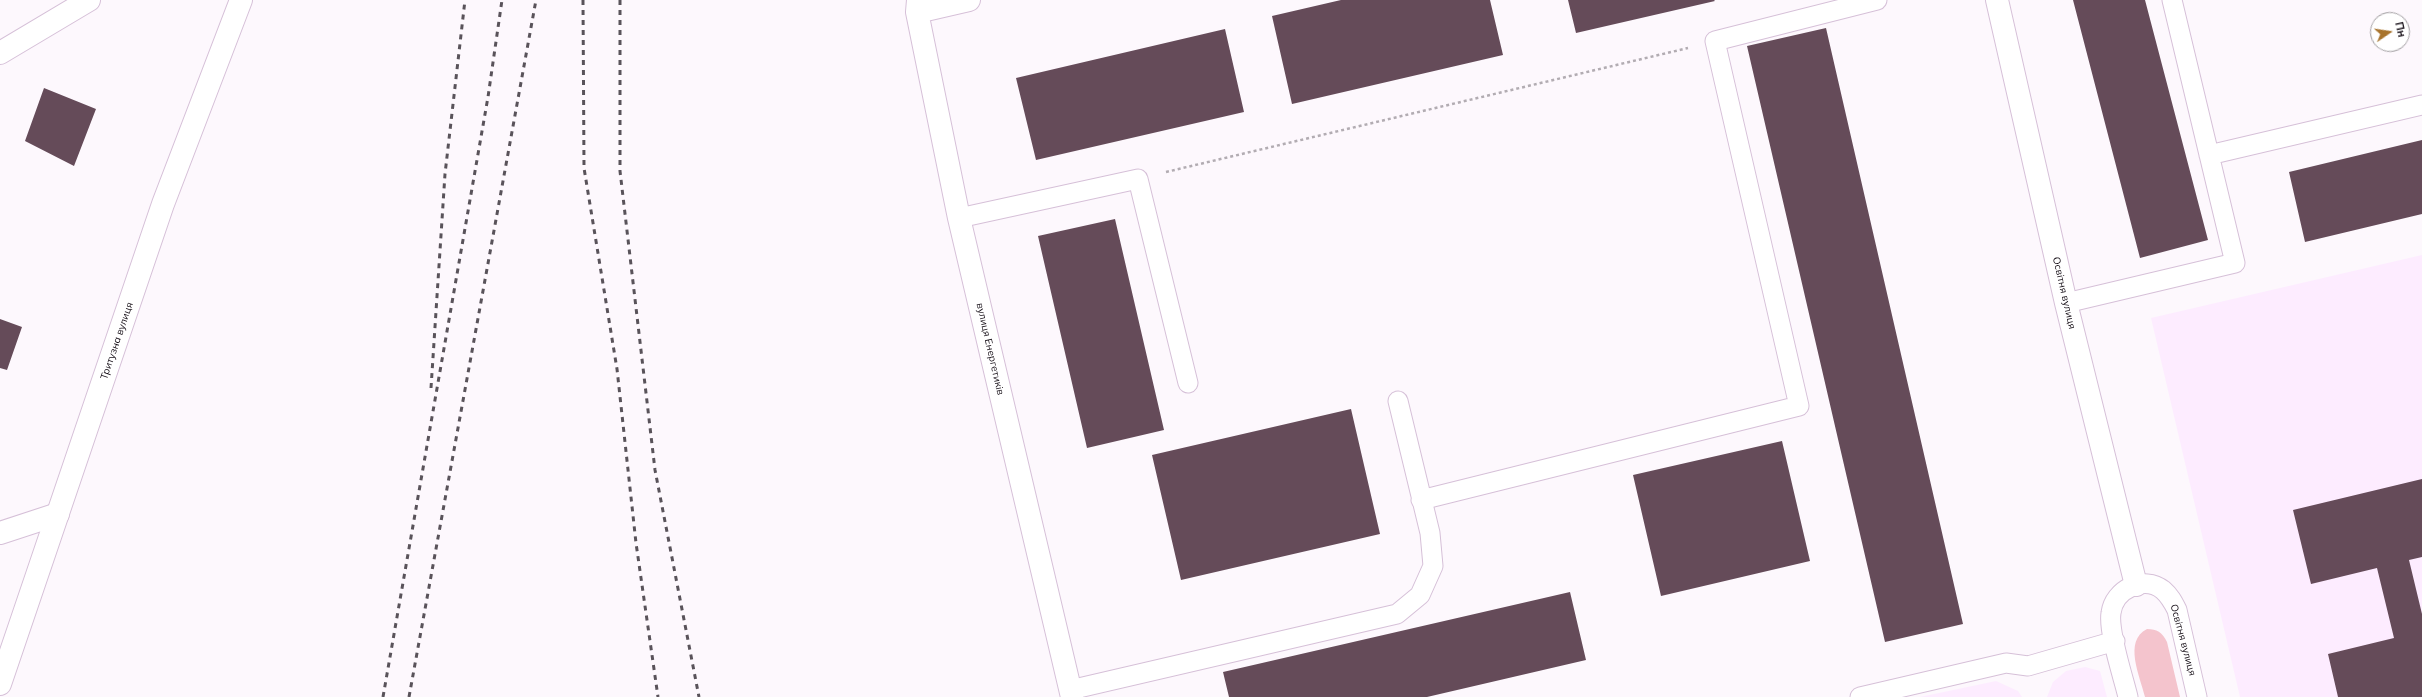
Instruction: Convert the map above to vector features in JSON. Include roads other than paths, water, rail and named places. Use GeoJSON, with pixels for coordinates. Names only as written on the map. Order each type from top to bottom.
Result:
{"type":"FeatureCollection","features":[{"type":"Feature","properties":{"kind":"street"},"geometry":{"type":"LineString","coordinates":[[0,53],[89,0]]}},
{"type":"Feature","properties":{"kind":"street","name":"Тритузна вулиця"},"geometry":{"type":"LineString","coordinates":[[0,684],[163,204],[241,0]]}},
{"type":"Feature","properties":{"kind":"street"},"geometry":{"type":"LineString","coordinates":[[918,6],[969,0]]}},
{"type":"Feature","properties":{"kind":"street","name":"Освітня вулиця"},"geometry":{"type":"LineString","coordinates":[[1997,0],[2066,303],[2136,585]]}},
{"type":"Feature","properties":{"kind":"street","name":"вулиця Енергетиків"},"geometry":{"type":"LineString","coordinates":[[918,6],[959,218],[1071,693]]}},
{"type":"Feature","properties":{"kind":"street"},"geometry":{"type":"LineString","coordinates":[[0,533],[58,514]]}},
{"type":"Feature","properties":{"kind":"lane"},"geometry":{"type":"LineString","coordinates":[[1421,500],[1799,406],[1715,41],[1877,0]]}},
{"type":"Feature","properties":{"kind":"lane"},"geometry":{"type":"LineString","coordinates":[[2066,303],[2236,263],[2172,0]]}},
{"type":"Feature","properties":{"kind":"lane"},"geometry":{"type":"LineString","coordinates":[[2209,155],[2422,105]]}},
{"type":"Feature","properties":{"kind":"lane"},"geometry":{"type":"LineString","coordinates":[[959,218],[1138,179],[1188,383]]}},
{"type":"Feature","properties":{"kind":"lane"},"geometry":{"type":"LineString","coordinates":[[1071,693],[1397,614],[1420,594],[1433,566],[1430,533],[1398,401]]}},
{"type":"Feature","properties":{"kind":"lane","name":"Освітня вулиця"},"geometry":{"type":"LineString","coordinates":[[2136,585],[2150,584],[2162,589],[2171,598],[2176,610],[2197,697]]}},
{"type":"Feature","properties":{"kind":"lane"},"geometry":{"type":"LineString","coordinates":[[2128,697],[2115,641],[2111,612],[2115,600],[2124,590],[2136,585]]}},
{"type":"Feature","properties":{"kind":"lane"},"geometry":{"type":"LineString","coordinates":[[1860,697],[2006,663],[2028,666],[2115,641]]}},
{"type":"Feature","properties":{"kind":"railway"},"geometry":{"type":"LineString","coordinates":[[431,388],[445,174],[465,0]]}},
{"type":"Feature","properties":{"kind":"railway"},"geometry":{"type":"LineString","coordinates":[[383,697],[488,97],[502,0]]}},
{"type":"Feature","properties":{"kind":"railway"},"geometry":{"type":"LineString","coordinates":[[409,697],[536,0]]}},
{"type":"Feature","properties":{"kind":"railway"},"geometry":{"type":"LineString","coordinates":[[583,0],[584,168],[617,369],[636,543],[658,697]]}},
{"type":"Feature","properties":{"kind":"railway"},"geometry":{"type":"LineString","coordinates":[[620,0],[620,171],[655,470],[699,697]]}}]}
